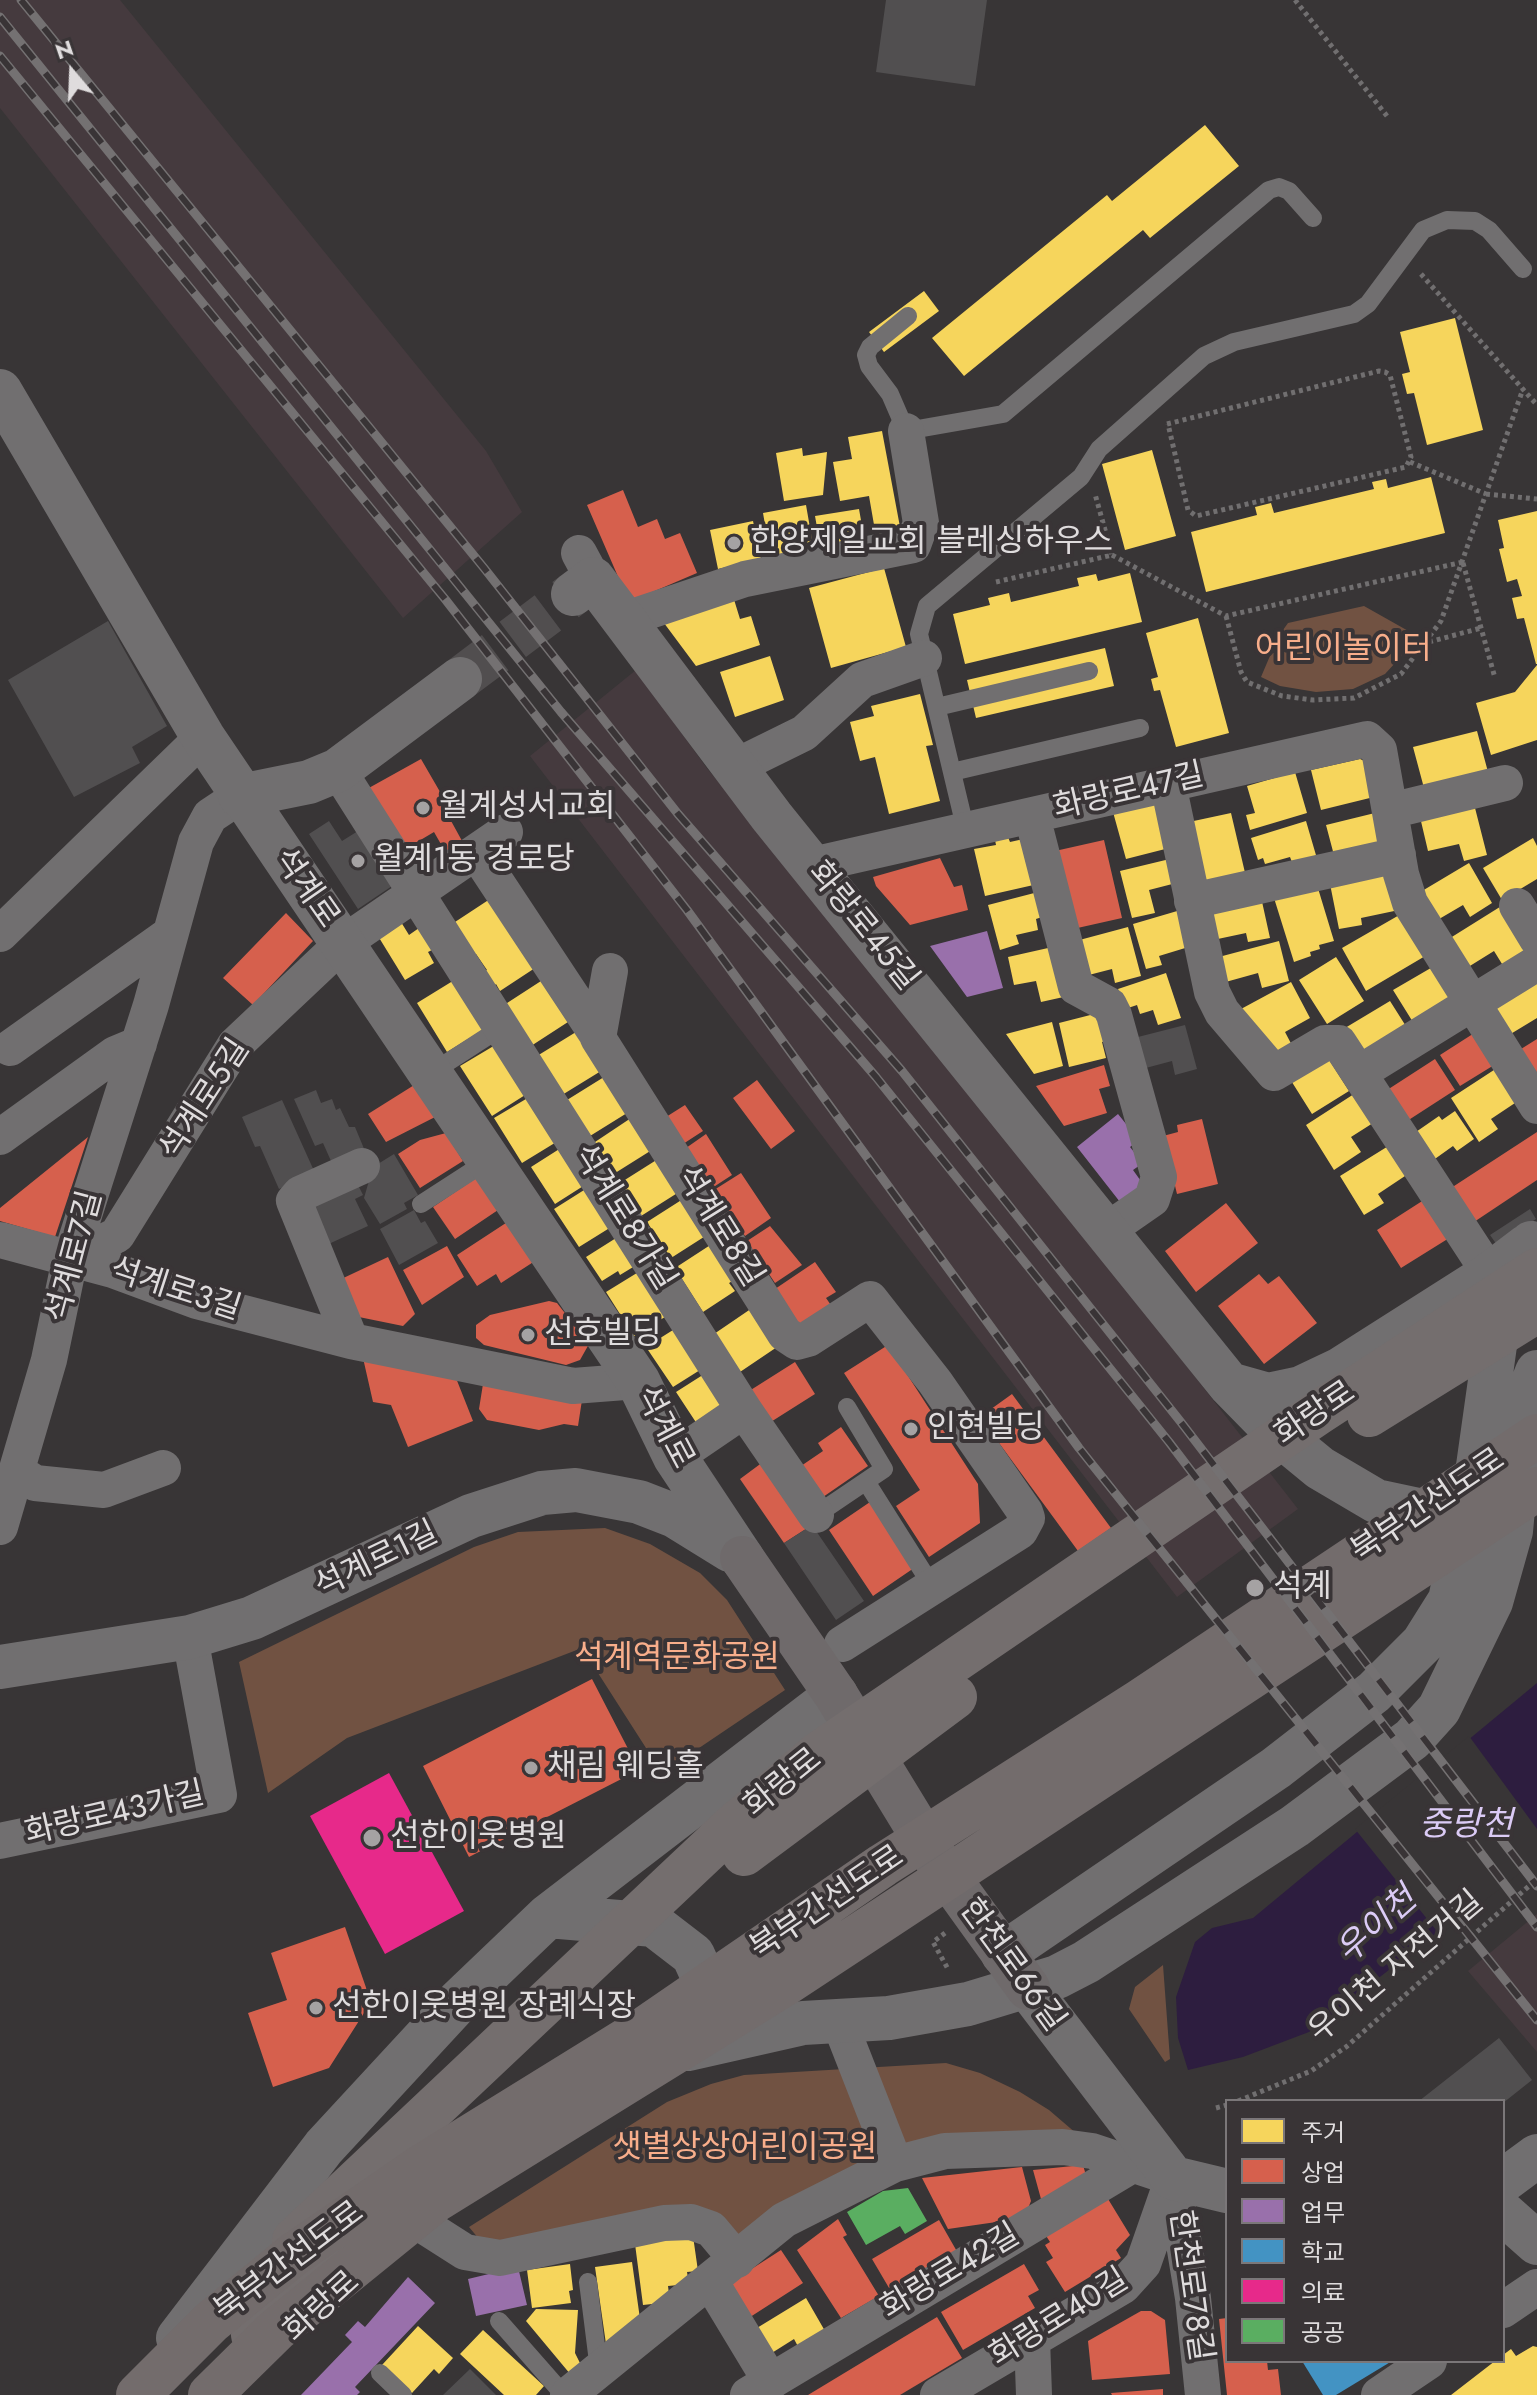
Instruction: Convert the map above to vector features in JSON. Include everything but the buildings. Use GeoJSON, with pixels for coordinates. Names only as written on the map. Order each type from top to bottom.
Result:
{"type":"FeatureCollection","features":[{"type":"Feature","properties":{"kind":"highway","name":"북부간선도로"},"geometry":{"type":"LineString","coordinates":[[136,2395],[211,2322],[294,2254],[381,2194],[647,2027],[883,1865],[1140,1701],[1537,1436]]}},
{"type":"Feature","properties":{"kind":"highway","name":"북부간선도로"},"geometry":{"type":"LineString","coordinates":[[210,2395],[276,2330],[436,2200],[785,1984],[1537,1489]]}},
{"type":"Feature","properties":{"kind":"main road","name":"화랑로"},"geometry":{"type":"LineString","coordinates":[[153,2395],[733,1826],[818,1754],[1318,1413],[1535,1251]]}},
{"type":"Feature","properties":{"kind":"main road","name":"화랑로"},"geometry":{"type":"LineString","coordinates":[[204,2395],[329,2222],[469,2114],[715,1878],[764,1837],[922,1720],[1362,1419],[1537,1311]]}},
{"type":"Feature","properties":{"kind":"main road","name":"석계로"},"geometry":{"type":"LineString","coordinates":[[742,1558],[836,1695]]}},
{"type":"Feature","properties":{"kind":"main road","name":"한천로66길"},"geometry":{"type":"LineString","coordinates":[[836,1695],[941,1867],[1015,1971]]}},
{"type":"Feature","properties":{"kind":"street","name":"석계로"},"geometry":{"type":"LineString","coordinates":[[0,391],[240,796],[343,943],[638,1381],[675,1457],[742,1558]]}},
{"type":"Feature","properties":{"kind":"street"},"geometry":{"type":"LineString","coordinates":[[623,620],[745,579],[913,545],[921,523],[906,431]]}},
{"type":"Feature","properties":{"kind":"street","name":"화랑로45길"},"geometry":{"type":"LineString","coordinates":[[581,575],[623,620],[812,865],[1229,1384],[1275,1431],[1320,1468],[1376,1501],[1524,1536]]}},
{"type":"Feature","properties":{"kind":"street"},"geometry":{"type":"LineString","coordinates":[[735,767],[804,733],[862,680],[924,658]]}},
{"type":"Feature","properties":{"kind":"street"},"geometry":{"type":"LineString","coordinates":[[240,796],[309,782],[338,770],[460,679]]}},
{"type":"Feature","properties":{"kind":"street"},"geometry":{"type":"LineString","coordinates":[[0,934],[203,737]]}},
{"type":"Feature","properties":{"kind":"street","name":"화랑로47길"},"geometry":{"type":"LineString","coordinates":[[812,865],[1361,738],[1372,741],[1379,750],[1410,903],[1537,1106]]}},
{"type":"Feature","properties":{"kind":"street","name":"석계로8가길"},"geometry":{"type":"LineString","coordinates":[[338,770],[744,1410],[816,1515]]}},
{"type":"Feature","properties":{"kind":"street"},"geometry":{"type":"LineString","coordinates":[[1390,811],[1505,783]]}},
{"type":"Feature","properties":{"kind":"street"},"geometry":{"type":"LineString","coordinates":[[1168,784],[1216,1003],[1270,1071],[1282,1071],[1325,1043],[1334,1041],[1342,1046],[1490,1274]]}},
{"type":"Feature","properties":{"kind":"street","name":"석계로7길"},"geometry":{"type":"LineString","coordinates":[[0,1527],[49,1360],[70,1259],[139,1044],[196,842],[210,816],[240,796]]}},
{"type":"Feature","properties":{"kind":"street"},"geometry":{"type":"LineString","coordinates":[[1032,816],[1076,987],[1109,1005],[1114,1015],[1159,1177],[1152,1199],[1106,1231]]}},
{"type":"Feature","properties":{"kind":"street","name":"석계로5길"},"geometry":{"type":"LineString","coordinates":[[70,1259],[117,1235],[235,1045],[343,943],[491,842]]}},
{"type":"Feature","properties":{"kind":"street","name":"석계로8길"},"geometry":{"type":"LineString","coordinates":[[491,842],[598,1036],[785,1334],[797,1342],[808,1339],[870,1299],[935,1382],[1027,1518],[1020,1531],[932,1586]]}},
{"type":"Feature","properties":{"kind":"street"},"geometry":{"type":"LineString","coordinates":[[1192,901],[1398,855]]}},
{"type":"Feature","properties":{"kind":"street"},"geometry":{"type":"LineString","coordinates":[[1517,906],[1537,939]]}},
{"type":"Feature","properties":{"kind":"street"},"geometry":{"type":"LineString","coordinates":[[10,1048],[169,935]]}},
{"type":"Feature","properties":{"kind":"street"},"geometry":{"type":"LineString","coordinates":[[1359,1073],[1537,963]]}},
{"type":"Feature","properties":{"kind":"street"},"geometry":{"type":"LineString","coordinates":[[598,1036],[610,971]]}},
{"type":"Feature","properties":{"kind":"street"},"geometry":{"type":"LineString","coordinates":[[0,1137],[115,1054],[139,1044]]}},
{"type":"Feature","properties":{"kind":"street"},"geometry":{"type":"LineString","coordinates":[[351,1341],[294,1201],[300,1194],[362,1166]]}},
{"type":"Feature","properties":{"kind":"street","name":"석계로3길"},"geometry":{"type":"LineString","coordinates":[[0,1240],[70,1259],[197,1301],[351,1341],[573,1386],[638,1381]]}},
{"type":"Feature","properties":{"kind":"street"},"geometry":{"type":"LineString","coordinates":[[1229,1384],[1268,1395],[1301,1388],[1339,1370],[1490,1274],[1535,1251]]}},
{"type":"Feature","properties":{"kind":"street","name":"화랑로"},"geometry":{"type":"LineString","coordinates":[[1015,1971],[1374,1692],[1423,1643],[1450,1600],[1468,1521],[1496,1338],[1513,1276],[1535,1251]]}},
{"type":"Feature","properties":{"kind":"street","name":"화랑로"},"geometry":{"type":"LineString","coordinates":[[228,2395],[418,2222],[672,2053],[788,2026],[889,2018],[1015,1971],[1086,1962],[1295,1826],[1412,1739],[1439,1709],[1524,1536],[1522,1410],[1537,1372]]}},
{"type":"Feature","properties":{"kind":"street"},"geometry":{"type":"LineString","coordinates":[[675,1457],[744,1410]]}},
{"type":"Feature","properties":{"kind":"street"},"geometry":{"type":"LineString","coordinates":[[17,1471],[35,1483],[104,1490],[163,1468]]}},
{"type":"Feature","properties":{"kind":"street","name":"석계로1길"},"geometry":{"type":"LineString","coordinates":[[0,1667],[190,1637],[252,1618],[471,1516],[542,1493],[576,1490],[639,1502],[675,1516],[742,1558]]}},
{"type":"Feature","properties":{"kind":"street"},"geometry":{"type":"LineString","coordinates":[[842,1644],[932,1586]]}},
{"type":"Feature","properties":{"kind":"street","name":"화랑로43가길"},"geometry":{"type":"LineString","coordinates":[[0,1841],[219,1795],[190,1637]]}},
{"type":"Feature","properties":{"kind":"street","name":"화랑로"},"geometry":{"type":"LineString","coordinates":[[136,2395],[324,2147],[459,2001],[548,1916],[836,1695]]}},
{"type":"Feature","properties":{"kind":"street"},"geometry":{"type":"LineString","coordinates":[[548,1916],[654,1925],[693,1955],[707,1986],[698,2032],[672,2053]]}},
{"type":"Feature","properties":{"kind":"street","name":"한천로66길"},"geometry":{"type":"LineString","coordinates":[[1015,1971],[1173,2178]]}},
{"type":"Feature","properties":{"kind":"street"},"geometry":{"type":"LineString","coordinates":[[839,2021],[895,2164]]}},
{"type":"Feature","properties":{"kind":"street"},"geometry":{"type":"LineString","coordinates":[[566,2395],[793,2214],[895,2164],[945,2151],[1063,2147],[1092,2151],[1173,2178],[1225,2191]]}},
{"type":"Feature","properties":{"kind":"street"},"geometry":{"type":"LineString","coordinates":[[1505,2180],[1537,2156]]}},
{"type":"Feature","properties":{"kind":"street","name":"화랑로42길"},"geometry":{"type":"LineString","coordinates":[[724,2270],[757,2391],[1132,2165]]}},
{"type":"Feature","properties":{"kind":"street","name":"화랑로40길"},"geometry":{"type":"LineString","coordinates":[[938,2395],[1123,2286],[1149,2251],[1173,2178]]}},
{"type":"Feature","properties":{"kind":"street","name":"한천로78길"},"geometry":{"type":"LineString","coordinates":[[1173,2178],[1193,2298],[1203,2395]]}},
{"type":"Feature","properties":{"kind":"street"},"geometry":{"type":"LineString","coordinates":[[1505,2215],[1537,2243]]}},
{"type":"Feature","properties":{"kind":"street"},"geometry":{"type":"LineString","coordinates":[[418,2222],[465,2252],[500,2258],[664,2223],[691,2222],[711,2229],[724,2270]]}},
{"type":"Feature","properties":{"kind":"street"},"geometry":{"type":"LineString","coordinates":[[1505,2309],[1537,2287]]}},
{"type":"Feature","properties":{"kind":"street"},"geometry":{"type":"LineString","coordinates":[[1032,2339],[1034,2395]]}},
{"type":"Feature","properties":{"kind":"street"},"geometry":{"type":"LineString","coordinates":[[1379,2395],[1426,2363]]}},
{"type":"Feature","properties":{"kind":"lane"},"geometry":{"type":"LineString","coordinates":[[908,316],[870,347],[866,355],[906,431],[989,417],[1013,408],[1269,190],[1279,187],[1289,191],[1313,218]]}},
{"type":"Feature","properties":{"kind":"lane"},"geometry":{"type":"LineString","coordinates":[[966,831],[919,634],[927,606],[1089,470],[1099,449],[1218,348],[1354,314],[1368,304],[1423,230],[1460,218],[1485,226],[1523,269]]}},
{"type":"Feature","properties":{"kind":"lane"},"geometry":{"type":"LineString","coordinates":[[937,707],[1089,671]]}},
{"type":"Feature","properties":{"kind":"lane"},"geometry":{"type":"LineString","coordinates":[[952,772],[1140,728]]}},
{"type":"Feature","properties":{"kind":"lane"},"geometry":{"type":"LineString","coordinates":[[431,1073],[502,1027]]}},
{"type":"Feature","properties":{"kind":"lane"},"geometry":{"type":"LineString","coordinates":[[421,1204],[489,1160]]}},
{"type":"Feature","properties":{"kind":"lane"},"geometry":{"type":"LineString","coordinates":[[816,1515],[881,1475],[884,1467],[847,1407]]}},
{"type":"Feature","properties":{"kind":"lane"},"geometry":{"type":"LineString","coordinates":[[867,1483],[932,1586]]}},
{"type":"Feature","properties":{"kind":"lane"},"geometry":{"type":"LineString","coordinates":[[588,2282],[599,2370]]}},
{"type":"Feature","properties":{"kind":"lane"},"geometry":{"type":"LineString","coordinates":[[499,2321],[566,2395]]}},
{"type":"Feature","properties":{"kind":"lane"},"geometry":{"type":"LineString","coordinates":[[380,2373],[403,2395]]}},
{"type":"Feature","properties":{"kind":"path"},"geometry":{"type":"LineString","coordinates":[[1295,0],[1387,116]]}},
{"type":"Feature","properties":{"kind":"path"},"geometry":{"type":"LineString","coordinates":[[1403,254],[1537,405]]}},
{"type":"Feature","properties":{"kind":"path"},"geometry":{"type":"LineString","coordinates":[[1112,438],[1385,372],[1392,382],[1410,462]]}},
{"type":"Feature","properties":{"kind":"path"},"geometry":{"type":"LineString","coordinates":[[1226,616],[1241,672],[1247,682],[1282,696],[1313,700],[1354,698],[1401,674],[1428,643],[1441,621],[1523,389]]}},
{"type":"Feature","properties":{"kind":"path"},"geometry":{"type":"LineString","coordinates":[[1168,424],[1188,510],[1196,516],[1406,467],[1410,462]]}},
{"type":"Feature","properties":{"kind":"path"},"geometry":{"type":"LineString","coordinates":[[1410,462],[1486,494],[1537,499]]}},
{"type":"Feature","properties":{"kind":"path"},"geometry":{"type":"LineString","coordinates":[[1089,470],[1112,555]]}},
{"type":"Feature","properties":{"kind":"path"},"geometry":{"type":"LineString","coordinates":[[940,595],[1112,555],[1226,616],[1246,614],[1463,562]]}},
{"type":"Feature","properties":{"kind":"path"},"geometry":{"type":"LineString","coordinates":[[1463,562],[1495,678]]}},
{"type":"Feature","properties":{"kind":"path"},"geometry":{"type":"LineString","coordinates":[[1428,643],[1481,628]]}},
{"type":"Feature","properties":{"kind":"path","name":"우이천 자전거길"},"geometry":{"type":"LineString","coordinates":[[1243,2099],[1311,2071],[1346,2047],[1537,1879]]}},
{"type":"Feature","properties":{"kind":"path"},"geometry":{"type":"LineString","coordinates":[[1216,2108],[1225,2106]]}},
{"type":"Feature","properties":{"kind":"shaded area"},"geometry":{"type":"Polygon","coordinates":[[[0,0],[120,0],[486,451],[522,512],[403,618],[0,108],[0,0]]]}},
{"type":"Feature","properties":{"kind":"shaded area"},"geometry":{"type":"Polygon","coordinates":[[[636,670],[706,767],[963,1079],[1298,1509],[1177,1597],[530,756],[636,670]]]}},
{"type":"Feature","properties":{"kind":"shaded area"},"geometry":{"type":"Polygon","coordinates":[[[1537,1914],[1537,2052],[1468,1971],[1537,1914]]]}},
{"type":"Feature","properties":{"kind":"green space","name":"어린이놀이터"},"geometry":{"type":"Polygon","coordinates":[[[1364,606],[1419,637],[1385,674],[1353,689],[1316,692],[1280,686],[1261,677],[1278,637],[1288,623],[1364,606]]]}},
{"type":"Feature","properties":{"kind":"green space","name":"석계역문화공원"},"geometry":{"type":"Polygon","coordinates":[[[605,1528],[650,1544],[700,1573],[727,1600],[785,1690],[662,1773],[582,1648],[347,1738],[268,1793],[239,1662],[474,1547],[518,1532],[605,1528]]]}},
{"type":"Feature","properties":{"kind":"green space"},"geometry":{"type":"Polygon","coordinates":[[[1163,1965],[1170,2059],[1165,2062],[1129,2009],[1135,1987],[1163,1965]]]}},
{"type":"Feature","properties":{"kind":"green space","name":"샛별상상어린이공원"},"geometry":{"type":"Polygon","coordinates":[[[946,2063],[980,2073],[1020,2092],[1049,2110],[1084,2140],[948,2143],[741,2246],[713,2214],[484,2245],[469,2227],[667,2102],[711,2084],[744,2075],[946,2063]]]}},
{"type":"Feature","properties":{"kind":"water","name":"중랑천"},"geometry":{"type":"Polygon","coordinates":[[[1537,1683],[1537,1855],[1309,2032],[1243,2057],[1188,2070],[1178,2038],[1176,1997],[1195,1942],[1212,1928],[1253,1918],[1537,1683]]]}},
{"type":"Feature","properties":{"kind":"pier"},"geometry":{"type":"Polygon","coordinates":[[[1469,1736],[1537,1829],[1537,1860],[1440,1935],[1355,1829],[1469,1736]]]}},
{"type":"Feature","properties":{"kind":"tunnel"},"geometry":{"type":"LineString","coordinates":[[460,679],[573,594]]}},
{"type":"Feature","properties":{"kind":"railway"},"geometry":{"type":"LineString","coordinates":[[21,0],[484,568],[678,814],[902,1071],[1180,1421],[1537,1886]]}},
{"type":"Feature","properties":{"kind":"railway"},"geometry":{"type":"LineString","coordinates":[[0,17],[561,712],[876,1077],[1169,1442],[1537,1927]]}},
{"type":"Feature","properties":{"kind":"railway"},"geometry":{"type":"LineString","coordinates":[[0,56],[445,599],[687,910],[1079,1448],[1537,2020]]}},
{"type":"Feature","properties":{"kind":"place","name":"한양제일교회 블레싱하우스"},"geometry":{"type":"Point","coordinates":[734,543]}},
{"type":"Feature","properties":{"kind":"place","name":"월계성서교회"},"geometry":{"type":"Point","coordinates":[423,808]}},
{"type":"Feature","properties":{"kind":"place","name":"월계1동 경로당"},"geometry":{"type":"Point","coordinates":[358,861]}},
{"type":"Feature","properties":{"kind":"place","name":"선호빌딩"},"geometry":{"type":"Point","coordinates":[528,1335]}},
{"type":"Feature","properties":{"kind":"place","name":"인현빌딩"},"geometry":{"type":"Point","coordinates":[911,1429]}},
{"type":"Feature","properties":{"kind":"place","name":"석계"},"geometry":{"type":"Point","coordinates":[1255,1588]}},
{"type":"Feature","properties":{"kind":"place","name":"채림 웨딩홀"},"geometry":{"type":"Point","coordinates":[531,1768]}},
{"type":"Feature","properties":{"kind":"place","name":"선한이웃병원"},"geometry":{"type":"Point","coordinates":[372,1838]}},
{"type":"Feature","properties":{"kind":"place","name":"선한이웃병원 장례식장"},"geometry":{"type":"Point","coordinates":[316,2008]}},
{"type":"Feature","properties":{"kind":"water label","name":"우이천"},"geometry":{"type":"Point","coordinates":[1378,1927]}}]}
